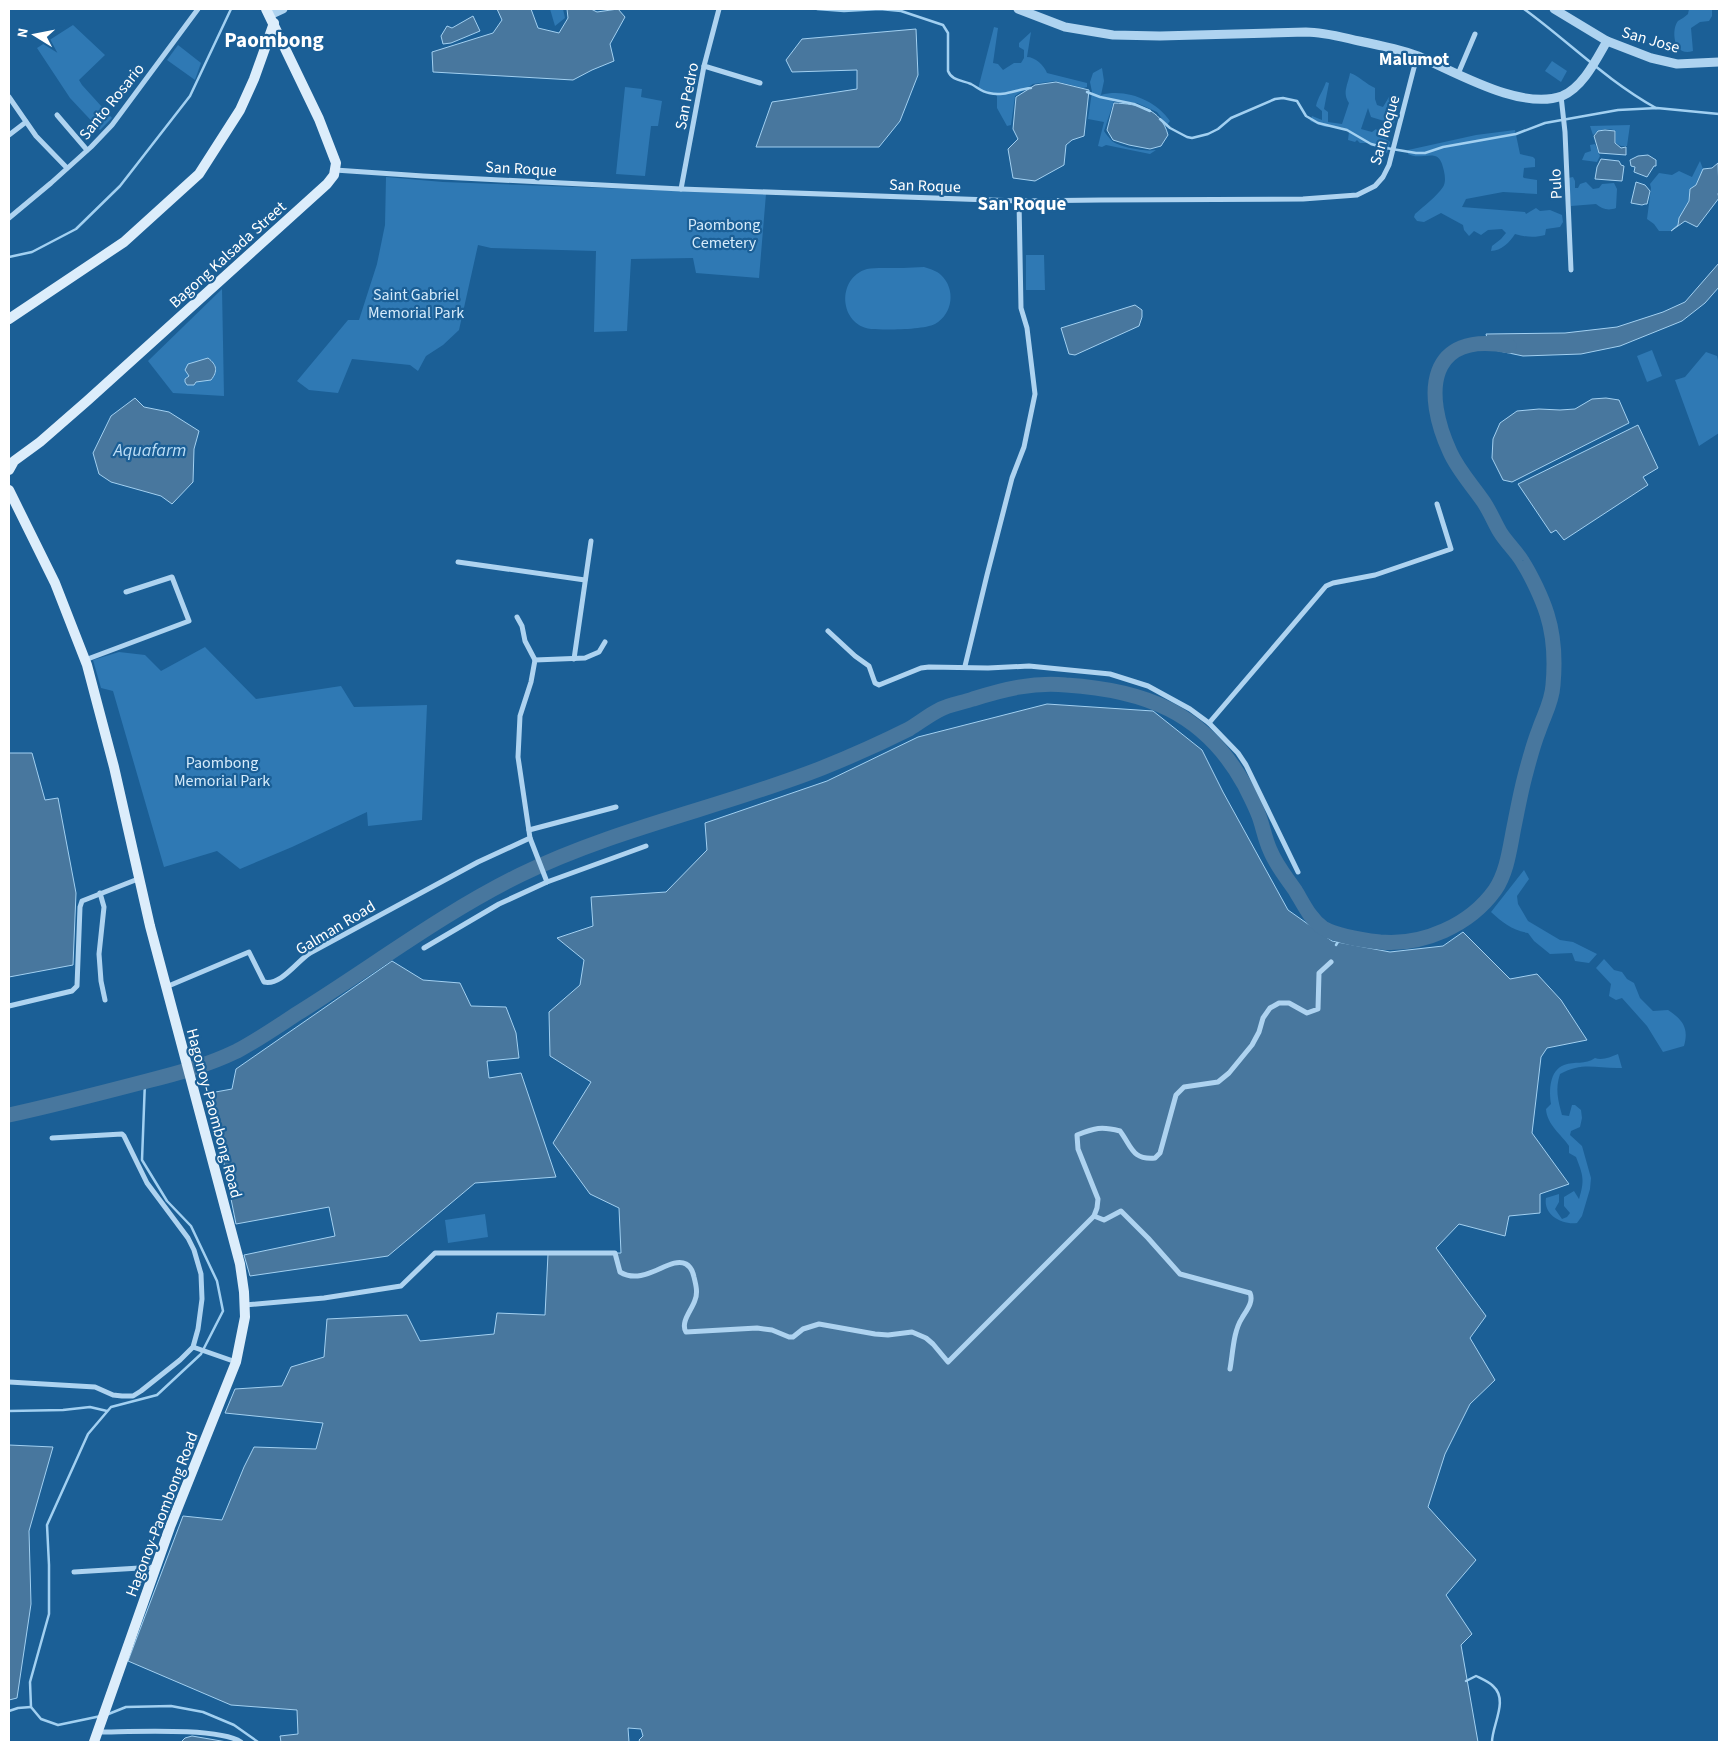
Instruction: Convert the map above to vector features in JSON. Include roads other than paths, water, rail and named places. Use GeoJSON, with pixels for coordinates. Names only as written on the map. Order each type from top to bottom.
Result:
{"type":"FeatureCollection","features":[{"type":"Feature","properties":{"kind":"main road"},"geometry":{"type":"LineString","coordinates":[[270,16],[319,118],[336,163],[335,170]]}},
{"type":"Feature","properties":{"kind":"main road"},"geometry":{"type":"LineString","coordinates":[[9,319],[124,242],[199,174],[240,110],[254,79],[270,16]]}},
{"type":"Feature","properties":{"kind":"main road","name":"Bagong Kalsada Street"},"geometry":{"type":"LineString","coordinates":[[10,465],[87,401],[327,184],[335,170]]}},
{"type":"Feature","properties":{"kind":"main road","name":"Hagonoy-Paombong Road"},"geometry":{"type":"LineString","coordinates":[[9,490],[55,583],[85,660],[114,767],[138,879],[240,1264],[245,1305],[245,1317],[236,1362],[156,1567],[94,1742]]}},
{"type":"Feature","properties":{"kind":"street","name":"Santo Rosario"},"geometry":{"type":"LineString","coordinates":[[9,218],[87,150],[112,125],[198,9]]}},
{"type":"Feature","properties":{"kind":"street"},"geometry":{"type":"LineString","coordinates":[[270,16],[283,9]]}},
{"type":"Feature","properties":{"kind":"street","name":"San Pedro"},"geometry":{"type":"LineString","coordinates":[[681,189],[704,66],[718,9]]}},
{"type":"Feature","properties":{"kind":"street"},"geometry":{"type":"LineString","coordinates":[[1018,9],[1065,27],[1113,35],[1160,36],[1318,32],[1397,49],[1493,90],[1541,99],[1561,96],[1575,87],[1588,72],[1607,41]]}},
{"type":"Feature","properties":{"kind":"street","name":"San Jose"},"geometry":{"type":"LineString","coordinates":[[1554,9],[1607,41],[1665,62],[1677,64],[1719,62]]}},
{"type":"Feature","properties":{"kind":"street"},"geometry":{"type":"LineString","coordinates":[[1458,74],[1475,34]]}},
{"type":"Feature","properties":{"kind":"street","name":"San Roque"},"geometry":{"type":"LineString","coordinates":[[335,170],[681,189],[1019,201],[1303,199],[1357,195],[1375,186],[1383,177],[1389,165],[1417,56]]}},
{"type":"Feature","properties":{"kind":"street"},"geometry":{"type":"LineString","coordinates":[[704,66],[760,82]]}},
{"type":"Feature","properties":{"kind":"street","name":"Pulo"},"geometry":{"type":"LineString","coordinates":[[1561,96],[1570,270]]}},
{"type":"Feature","properties":{"kind":"street"},"geometry":{"type":"LineString","coordinates":[[9,97],[36,136],[67,168]]}},
{"type":"Feature","properties":{"kind":"street"},"geometry":{"type":"LineString","coordinates":[[57,115],[87,150]]}},
{"type":"Feature","properties":{"kind":"street"},"geometry":{"type":"LineString","coordinates":[[9,135],[26,122]]}},
{"type":"Feature","properties":{"kind":"street"},"geometry":{"type":"LineString","coordinates":[[965,666],[1012,478],[1024,447],[1035,394],[1026,328],[1021,308],[1019,201]]}},
{"type":"Feature","properties":{"kind":"street"},"geometry":{"type":"LineString","coordinates":[[1209,723],[1326,586],[1333,582],[1375,575],[1451,549],[1437,504]]}},
{"type":"Feature","properties":{"kind":"street"},"geometry":{"type":"LineString","coordinates":[[574,659],[591,541]]}},
{"type":"Feature","properties":{"kind":"street"},"geometry":{"type":"LineString","coordinates":[[458,562],[585,580]]}},
{"type":"Feature","properties":{"kind":"street"},"geometry":{"type":"LineString","coordinates":[[85,660],[189,621],[172,576],[126,592]]}},
{"type":"Feature","properties":{"kind":"street"},"geometry":{"type":"LineString","coordinates":[[517,617],[522,626],[525,642],[535,660],[531,682],[520,716],[518,757],[530,838],[547,882]]}},
{"type":"Feature","properties":{"kind":"street"},"geometry":{"type":"LineString","coordinates":[[828,631],[869,666],[875,684],[879,685],[921,668],[1029,666],[1110,674],[1148,686],[1162,693],[1190,709],[1209,723],[1238,753],[1246,765],[1298,872]]}},
{"type":"Feature","properties":{"kind":"street"},"geometry":{"type":"LineString","coordinates":[[535,660],[586,658],[599,652],[605,642]]}},
{"type":"Feature","properties":{"kind":"street"},"geometry":{"type":"LineString","coordinates":[[529,830],[616,807]]}},
{"type":"Feature","properties":{"kind":"street","name":"Galman Road"},"geometry":{"type":"LineString","coordinates":[[166,987],[249,952],[264,982],[270,982],[287,974],[310,952],[478,862],[530,838]]}},
{"type":"Feature","properties":{"kind":"street"},"geometry":{"type":"LineString","coordinates":[[424,948],[499,904],[547,882],[646,846]]}},
{"type":"Feature","properties":{"kind":"street"},"geometry":{"type":"LineString","coordinates":[[9,1006],[72,991],[77,986],[80,907],[82,901],[138,879]]}},
{"type":"Feature","properties":{"kind":"street"},"geometry":{"type":"LineString","coordinates":[[100,893],[104,907],[99,954],[101,981],[105,1000]]}},
{"type":"Feature","properties":{"kind":"street"},"geometry":{"type":"LineString","coordinates":[[245,1305],[324,1298],[401,1286],[435,1253],[614,1253],[620,1272],[625,1276],[643,1276],[666,1265],[677,1263],[685,1264],[693,1272],[696,1300],[685,1323],[684,1328],[686,1332],[757,1328],[772,1330],[789,1338],[803,1329],[820,1324],[875,1334],[888,1335],[912,1332],[926,1338],[948,1362],[1094,1216],[1098,1208],[1098,1199],[1078,1149],[1078,1135],[1096,1128],[1120,1131],[1135,1155],[1140,1158],[1155,1158],[1160,1153],[1176,1095],[1184,1087],[1218,1082],[1229,1073],[1252,1045],[1259,1032],[1263,1018],[1270,1008],[1279,1003],[1289,1004],[1307,1014],[1318,1009],[1319,972],[1331,962]]}},
{"type":"Feature","properties":{"kind":"street"},"geometry":{"type":"LineString","coordinates":[[9,1382],[95,1387],[113,1394],[133,1396],[180,1360],[193,1347],[198,1329],[202,1299],[201,1274],[194,1250],[188,1238],[147,1183],[124,1136],[122,1134],[52,1138]]}},
{"type":"Feature","properties":{"kind":"street"},"geometry":{"type":"LineString","coordinates":[[1094,1216],[1108,1220],[1121,1211],[1180,1274],[1251,1294],[1251,1301],[1246,1314],[1241,1319],[1236,1335],[1230,1369]]}},
{"type":"Feature","properties":{"kind":"street"},"geometry":{"type":"LineString","coordinates":[[193,1347],[236,1362]]}},
{"type":"Feature","properties":{"kind":"street"},"geometry":{"type":"LineString","coordinates":[[74,1572],[156,1567]]}},
{"type":"Feature","properties":{"kind":"street"},"geometry":{"type":"LineString","coordinates":[[99,1729],[198,1733],[235,1738],[241,1742]]}},
{"type":"Feature","properties":{"kind":"water"},"geometry":{"type":"Polygon","coordinates":[[[497,9],[531,9],[538,28],[559,33],[568,18],[567,9],[591,9],[597,12],[618,9],[625,17],[610,44],[614,61],[573,80],[433,72],[432,52],[493,33],[502,20],[497,9]]]}},
{"type":"Feature","properties":{"kind":"water"},"geometry":{"type":"Polygon","coordinates":[[[473,16],[480,31],[451,43],[443,44],[441,36],[447,26],[452,28],[473,16]]]}},
{"type":"Feature","properties":{"kind":"water"},"geometry":{"type":"Polygon","coordinates":[[[916,29],[918,75],[900,121],[879,147],[756,147],[772,102],[857,89],[857,70],[792,72],[786,60],[802,39],[916,29]]]}},
{"type":"Feature","properties":{"kind":"water"},"geometry":{"type":"Polygon","coordinates":[[[1056,82],[1089,90],[1084,136],[1072,140],[1066,145],[1064,165],[1035,181],[1013,178],[1008,149],[1018,139],[1013,129],[1016,97],[1035,85],[1056,82]]]}},
{"type":"Feature","properties":{"kind":"water"},"geometry":{"type":"Polygon","coordinates":[[[1114,103],[1140,106],[1154,113],[1165,126],[1168,135],[1161,146],[1150,149],[1113,140],[1107,130],[1114,103]]]}},
{"type":"Feature","properties":{"kind":"water"},"geometry":{"type":"Polygon","coordinates":[[[1598,131],[1615,131],[1615,143],[1621,148],[1626,147],[1626,155],[1599,153],[1594,136],[1598,131]]]}},
{"type":"Feature","properties":{"kind":"water"},"geometry":{"type":"Polygon","coordinates":[[[1648,155],[1656,160],[1656,166],[1654,166],[1647,177],[1634,172],[1635,167],[1631,166],[1630,160],[1638,156],[1648,155]]]}},
{"type":"Feature","properties":{"kind":"water"},"geometry":{"type":"Polygon","coordinates":[[[1601,159],[1619,161],[1624,166],[1622,181],[1595,179],[1597,167],[1601,159]]]}},
{"type":"Feature","properties":{"kind":"water"},"geometry":{"type":"Polygon","coordinates":[[[1718,163],[1719,198],[1697,227],[1685,221],[1671,231],[1678,225],[1679,218],[1689,201],[1690,189],[1696,185],[1703,169],[1712,168],[1718,163]]]}},
{"type":"Feature","properties":{"kind":"water"},"geometry":{"type":"Polygon","coordinates":[[[1636,182],[1645,185],[1650,191],[1647,204],[1631,203],[1636,182]]]}},
{"type":"Feature","properties":{"kind":"water"},"geometry":{"type":"Polygon","coordinates":[[[1719,263],[1719,287],[1705,303],[1682,321],[1620,346],[1581,354],[1523,356],[1490,349],[1486,334],[1565,333],[1617,327],[1663,312],[1685,302],[1719,263]]]}},
{"type":"Feature","properties":{"kind":"water"},"geometry":{"type":"Polygon","coordinates":[[[1135,305],[1142,310],[1139,326],[1075,355],[1069,354],[1061,328],[1135,305]]]}},
{"type":"Feature","properties":{"kind":"water"},"geometry":{"type":"Polygon","coordinates":[[[208,358],[216,368],[211,380],[187,385],[185,379],[189,376],[185,370],[188,364],[208,358]]]}},
{"type":"Feature","properties":{"kind":"water","name":"Aquafarm"},"geometry":{"type":"Polygon","coordinates":[[[135,398],[144,407],[169,412],[199,431],[194,449],[193,482],[172,504],[161,496],[111,482],[99,474],[93,453],[111,416],[135,398]]]}},
{"type":"Feature","properties":{"kind":"water"},"geometry":{"type":"Polygon","coordinates":[[[1606,398],[1619,400],[1629,423],[1512,482],[1503,480],[1492,458],[1493,439],[1500,423],[1517,411],[1575,409],[1592,399],[1606,398]]]}},
{"type":"Feature","properties":{"kind":"water"},"geometry":{"type":"Polygon","coordinates":[[[1638,425],[1658,468],[1643,477],[1648,485],[1564,540],[1556,530],[1551,533],[1518,484],[1638,425]]]}},
{"type":"Feature","properties":{"kind":"water"},"geometry":{"type":"Polygon","coordinates":[[[1047,704],[1153,711],[1202,750],[1288,910],[1332,941],[1390,952],[1443,946],[1463,932],[1510,979],[1537,974],[1561,1000],[1587,1040],[1547,1048],[1541,1057],[1532,1133],[1569,1184],[1540,1194],[1540,1213],[1509,1216],[1505,1236],[1459,1224],[1436,1248],[1486,1316],[1470,1338],[1495,1380],[1470,1404],[1445,1454],[1428,1507],[1476,1560],[1446,1595],[1472,1634],[1461,1645],[1478,1742],[640,1742],[639,1740],[643,1736],[641,1729],[628,1728],[629,1742],[281,1742],[280,1736],[298,1734],[297,1710],[231,1705],[128,1661],[183,1516],[222,1520],[254,1447],[316,1449],[323,1423],[225,1413],[235,1389],[282,1386],[291,1367],[324,1357],[327,1319],[407,1315],[420,1341],[494,1334],[497,1313],[545,1315],[548,1254],[621,1253],[619,1208],[590,1194],[553,1143],[591,1082],[550,1056],[549,1012],[580,985],[584,960],[557,938],[593,926],[591,897],[666,892],[707,850],[705,823],[827,781],[918,737],[1047,704]]]}},
{"type":"Feature","properties":{"kind":"water"},"geometry":{"type":"Polygon","coordinates":[[[9,753],[32,753],[45,800],[58,798],[76,893],[73,965],[9,977],[9,753]]]}},
{"type":"Feature","properties":{"kind":"water"},"geometry":{"type":"Polygon","coordinates":[[[392,961],[423,980],[460,983],[471,1006],[506,1007],[516,1033],[519,1058],[487,1061],[489,1078],[521,1073],[556,1177],[475,1183],[388,1256],[250,1276],[244,1255],[335,1236],[329,1207],[236,1224],[210,1093],[232,1089],[236,1069],[392,961]]]}},
{"type":"Feature","properties":{"kind":"water"},"geometry":{"type":"Polygon","coordinates":[[[9,1445],[53,1447],[29,1531],[31,1604],[17,1698],[9,1700],[9,1445]]]}},
{"type":"Feature","properties":{"kind":"water"},"geometry":{"type":"Polygon","coordinates":[[[192,1736],[227,1742],[181,1742],[185,1738],[192,1736]]]}},
{"type":"Feature","properties":{"kind":"waterway"},"geometry":{"type":"LineString","coordinates":[[9,257],[32,252],[76,229],[120,186],[190,96],[231,9]]}},
{"type":"Feature","properties":{"kind":"waterway"},"geometry":{"type":"LineString","coordinates":[[817,9],[901,11],[943,25],[948,33],[948,71],[952,77],[971,84],[984,92],[995,94],[1031,88]]}},
{"type":"Feature","properties":{"kind":"waterway"},"geometry":{"type":"LineString","coordinates":[[1524,9],[1621,86],[1656,108]]}},
{"type":"Feature","properties":{"kind":"waterway"},"geometry":{"type":"LineString","coordinates":[[1087,92],[1100,97],[1134,104],[1150,111]]}},
{"type":"Feature","properties":{"kind":"waterway"},"geometry":{"type":"LineString","coordinates":[[1160,119],[1170,128],[1192,138],[1208,134],[1218,129],[1231,118],[1275,99],[1283,98],[1297,101],[1306,116],[1318,123],[1347,130],[1371,144],[1425,153],[1443,147],[1516,134],[1545,123],[1618,110],[1657,108],[1719,114]]}},
{"type":"Feature","properties":{"kind":"waterway"},"geometry":{"type":"LineString","coordinates":[[9,1115],[170,1075],[226,1056],[268,1033],[462,907],[520,875],[594,844],[747,795],[822,768],[909,729],[947,706],[996,692],[1030,685],[1054,684],[1121,692],[1169,709],[1191,722],[1228,759],[1244,784],[1257,812],[1275,861],[1311,915],[1323,928],[1344,936],[1380,942],[1413,940],[1429,937],[1444,931],[1459,923],[1485,902],[1495,890],[1503,875],[1530,759],[1552,691],[1554,668],[1553,640],[1542,601],[1522,561],[1502,536],[1485,505],[1453,459],[1441,430],[1436,409],[1435,389],[1439,371],[1447,357],[1461,348],[1482,344],[1509,346]]}},
{"type":"Feature","properties":{"kind":"waterway"},"geometry":{"type":"LineString","coordinates":[[1336,945],[1342,935]]}},
{"type":"Feature","properties":{"kind":"waterway"},"geometry":{"type":"LineString","coordinates":[[101,1716],[58,1725],[41,1719],[31,1707],[30,1682],[49,1614],[47,1525],[88,1434],[111,1407],[157,1395],[201,1354],[223,1311],[217,1281],[191,1226],[167,1201],[142,1160],[145,1081]]}},
{"type":"Feature","properties":{"kind":"waterway"},"geometry":{"type":"LineString","coordinates":[[9,1411],[63,1410],[90,1407],[107,1411]]}},
{"type":"Feature","properties":{"kind":"waterway"},"geometry":{"type":"LineString","coordinates":[[1466,1681],[1476,1676],[1490,1683],[1498,1692],[1500,1705],[1492,1742]]}},
{"type":"Feature","properties":{"kind":"waterway"},"geometry":{"type":"LineString","coordinates":[[106,1715],[126,1707],[171,1706],[203,1712],[234,1725],[258,1742]]}},
{"type":"Feature","properties":{"kind":"waterway"},"geometry":{"type":"LineString","coordinates":[[9,1711],[31,1707]]}},
{"type":"Feature","properties":{"kind":"district","name":"Paombong"},"geometry":{"type":"Point","coordinates":[274,40]}},
{"type":"Feature","properties":{"kind":"district","name":"Malumot"},"geometry":{"type":"Point","coordinates":[1414,59]}},
{"type":"Feature","properties":{"kind":"district","name":"San Roque"},"geometry":{"type":"Point","coordinates":[1022,203]}},
{"type":"Feature","properties":{"kind":"park label","name":"Paombong Cemetery"},"geometry":{"type":"Point","coordinates":[724,233]}},
{"type":"Feature","properties":{"kind":"park label","name":"Saint Gabriel Memorial Park"},"geometry":{"type":"Point","coordinates":[416,303]}},
{"type":"Feature","properties":{"kind":"park label","name":"Paombong Memorial Park"},"geometry":{"type":"Point","coordinates":[222,771]}}]}
